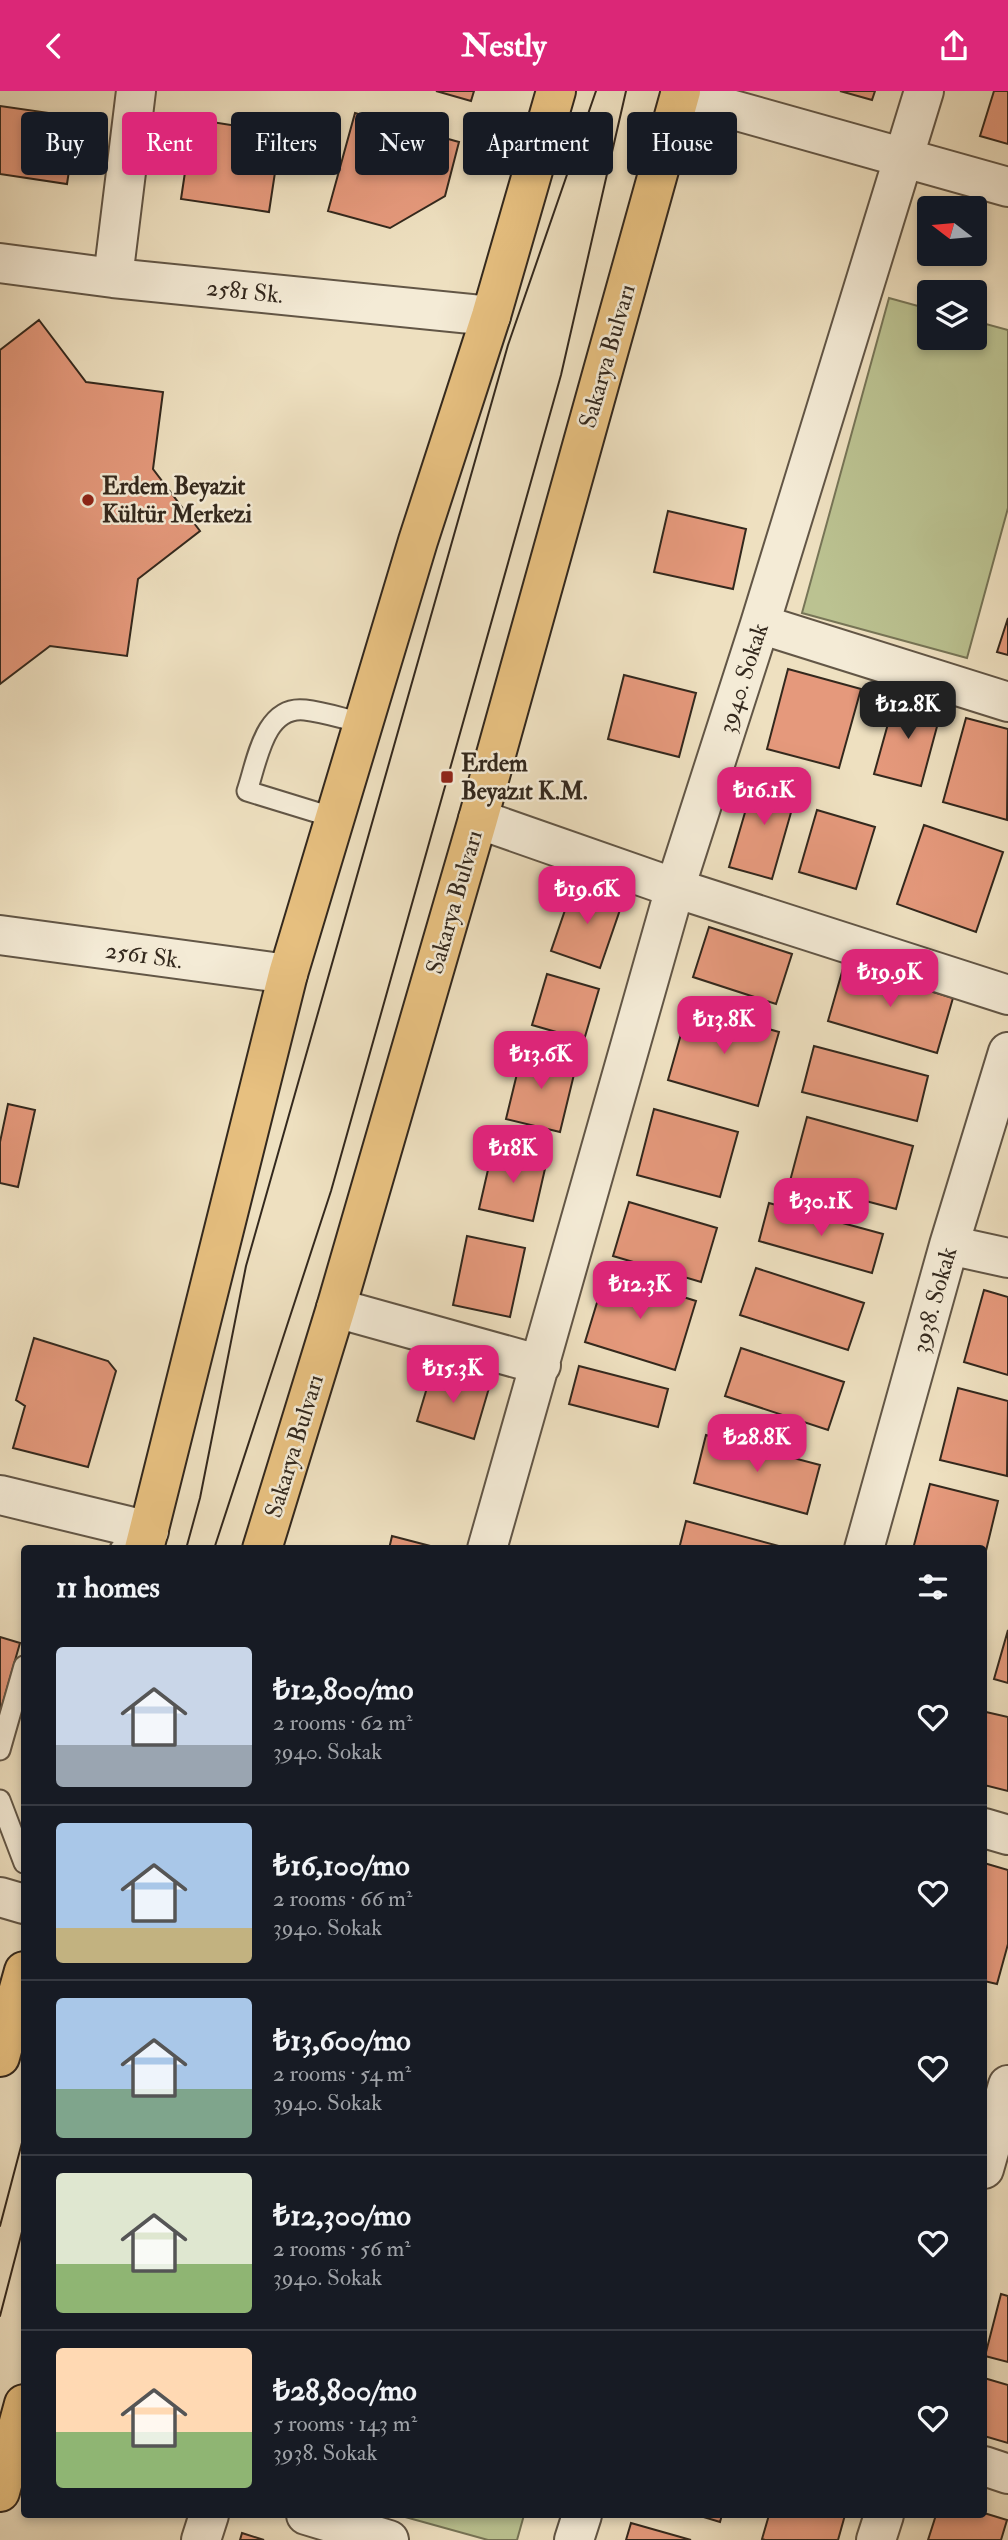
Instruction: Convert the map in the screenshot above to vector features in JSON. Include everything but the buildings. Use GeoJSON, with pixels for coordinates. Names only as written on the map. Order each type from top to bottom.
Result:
{"type":"FeatureCollection","features":[{"type":"Feature","properties":{"kind":"main road"},"geometry":{"type":"LineString","coordinates":[[138,1543],[288,974],[418,541],[491,316],[555,91]]}},
{"type":"Feature","properties":{"kind":"main road","name":"Sakarya Bulvarı"},"geometry":{"type":"LineString","coordinates":[[263,1545],[336,1308],[478,818],[681,93]]}},
{"type":"Feature","properties":{"kind":"main road"},"geometry":{"type":"LineString","coordinates":[[0,2057],[21,1982]]}},
{"type":"Feature","properties":{"kind":"main road"},"geometry":{"type":"LineString","coordinates":[[0,2492],[21,2423]]}},
{"type":"Feature","properties":{"kind":"street"},"geometry":{"type":"LineString","coordinates":[[113,278],[136,91]]}},
{"type":"Feature","properties":{"kind":"street","name":"3940. Sokak"},"geometry":{"type":"LineString","coordinates":[[488,1545],[675,888],[760,624],[924,91]]}},
{"type":"Feature","properties":{"kind":"street"},"geometry":{"type":"LineString","coordinates":[[681,93],[1008,187]]}},
{"type":"Feature","properties":{"kind":"street","name":"2581 Sk."},"geometry":{"type":"LineString","coordinates":[[0,263],[113,278],[491,316]]}},
{"type":"Feature","properties":{"kind":"street"},"geometry":{"type":"LineString","coordinates":[[760,624],[1008,702]]}},
{"type":"Feature","properties":{"kind":"street"},"geometry":{"type":"LineString","coordinates":[[478,818],[675,888],[1008,995]]}},
{"type":"Feature","properties":{"kind":"street","name":"2561 Sk."},"geometry":{"type":"LineString","coordinates":[[0,935],[288,974]]}},
{"type":"Feature","properties":{"kind":"street","name":"3938. Sokak"},"geometry":{"type":"LineString","coordinates":[[865,1545],[949,1245],[1008,1052]]}},
{"type":"Feature","properties":{"kind":"street"},"geometry":{"type":"LineString","coordinates":[[949,1245],[1008,1258]]}},
{"type":"Feature","properties":{"kind":"street"},"geometry":{"type":"LineString","coordinates":[[336,1308],[541,1366]]}},
{"type":"Feature","properties":{"kind":"street"},"geometry":{"type":"LineString","coordinates":[[0,1495],[138,1543]]}},
{"type":"Feature","properties":{"kind":"street"},"geometry":{"type":"LineString","coordinates":[[987,1829],[1008,1835]]}},
{"type":"Feature","properties":{"kind":"street"},"geometry":{"type":"LineString","coordinates":[[0,1897],[21,1903]]}},
{"type":"Feature","properties":{"kind":"street"},"geometry":{"type":"LineString","coordinates":[[987,2158],[1008,2085]]}},
{"type":"Feature","properties":{"kind":"street"},"geometry":{"type":"LineString","coordinates":[[987,2467],[1008,2474]]}},
{"type":"Feature","properties":{"kind":"street"},"geometry":{"type":"LineString","coordinates":[[201,2540],[208,2518]]}},
{"type":"Feature","properties":{"kind":"street"},"geometry":{"type":"LineString","coordinates":[[316,2518],[388,2540]]}},
{"type":"Feature","properties":{"kind":"street"},"geometry":{"type":"LineString","coordinates":[[574,2540],[581,2518]]}},
{"type":"Feature","properties":{"kind":"street"},"geometry":{"type":"LineString","coordinates":[[876,2540],[883,2518]]}},
{"type":"Feature","properties":{"kind":"lane"},"geometry":{"type":"LineString","coordinates":[[335,818],[247,791],[270,725],[279,716],[290,711],[304,710],[363,723]]}},
{"type":"Feature","properties":{"kind":"lane"},"geometry":{"type":"LineString","coordinates":[[0,1750],[21,1676]]}},
{"type":"Feature","properties":{"kind":"lane"},"geometry":{"type":"LineString","coordinates":[[0,1800],[21,1855]]}},
{"type":"Feature","properties":{"kind":"green space"},"geometry":{"type":"Polygon","coordinates":[[[889,298],[917,306],[917,350],[987,350],[987,324],[1008,330],[1008,508],[967,658],[802,613],[889,298]]]}},
{"type":"Feature","properties":{"kind":"green space"},"geometry":{"type":"Polygon","coordinates":[[[409,2518],[523,2518],[517,2540],[488,2540],[409,2518]]]}},
{"type":"Feature","properties":{"kind":"tram line"},"geometry":{"type":"LineString","coordinates":[[187,1545],[200,1498],[246,1266],[508,345],[596,91]]}},
{"type":"Feature","properties":{"kind":"tram line"},"geometry":{"type":"LineString","coordinates":[[215,1545],[331,1191],[561,375],[626,91]]}},
{"type":"Feature","properties":{"kind":"tram line"},"geometry":{"type":"LineString","coordinates":[[0,2226],[21,2146]]}},
{"type":"Feature","properties":{"kind":"tram line"},"geometry":{"type":"LineString","coordinates":[[0,2316],[21,2236]]}},
{"type":"Feature","properties":{"kind":"place","name":"Erdem Beyazit Kültür Merkezi"},"geometry":{"type":"Point","coordinates":[88,500]}},
{"type":"Feature","properties":{"kind":"place","name":"Erdem Beyazıt K.M."},"geometry":{"type":"Point","coordinates":[447,777]}}]}
